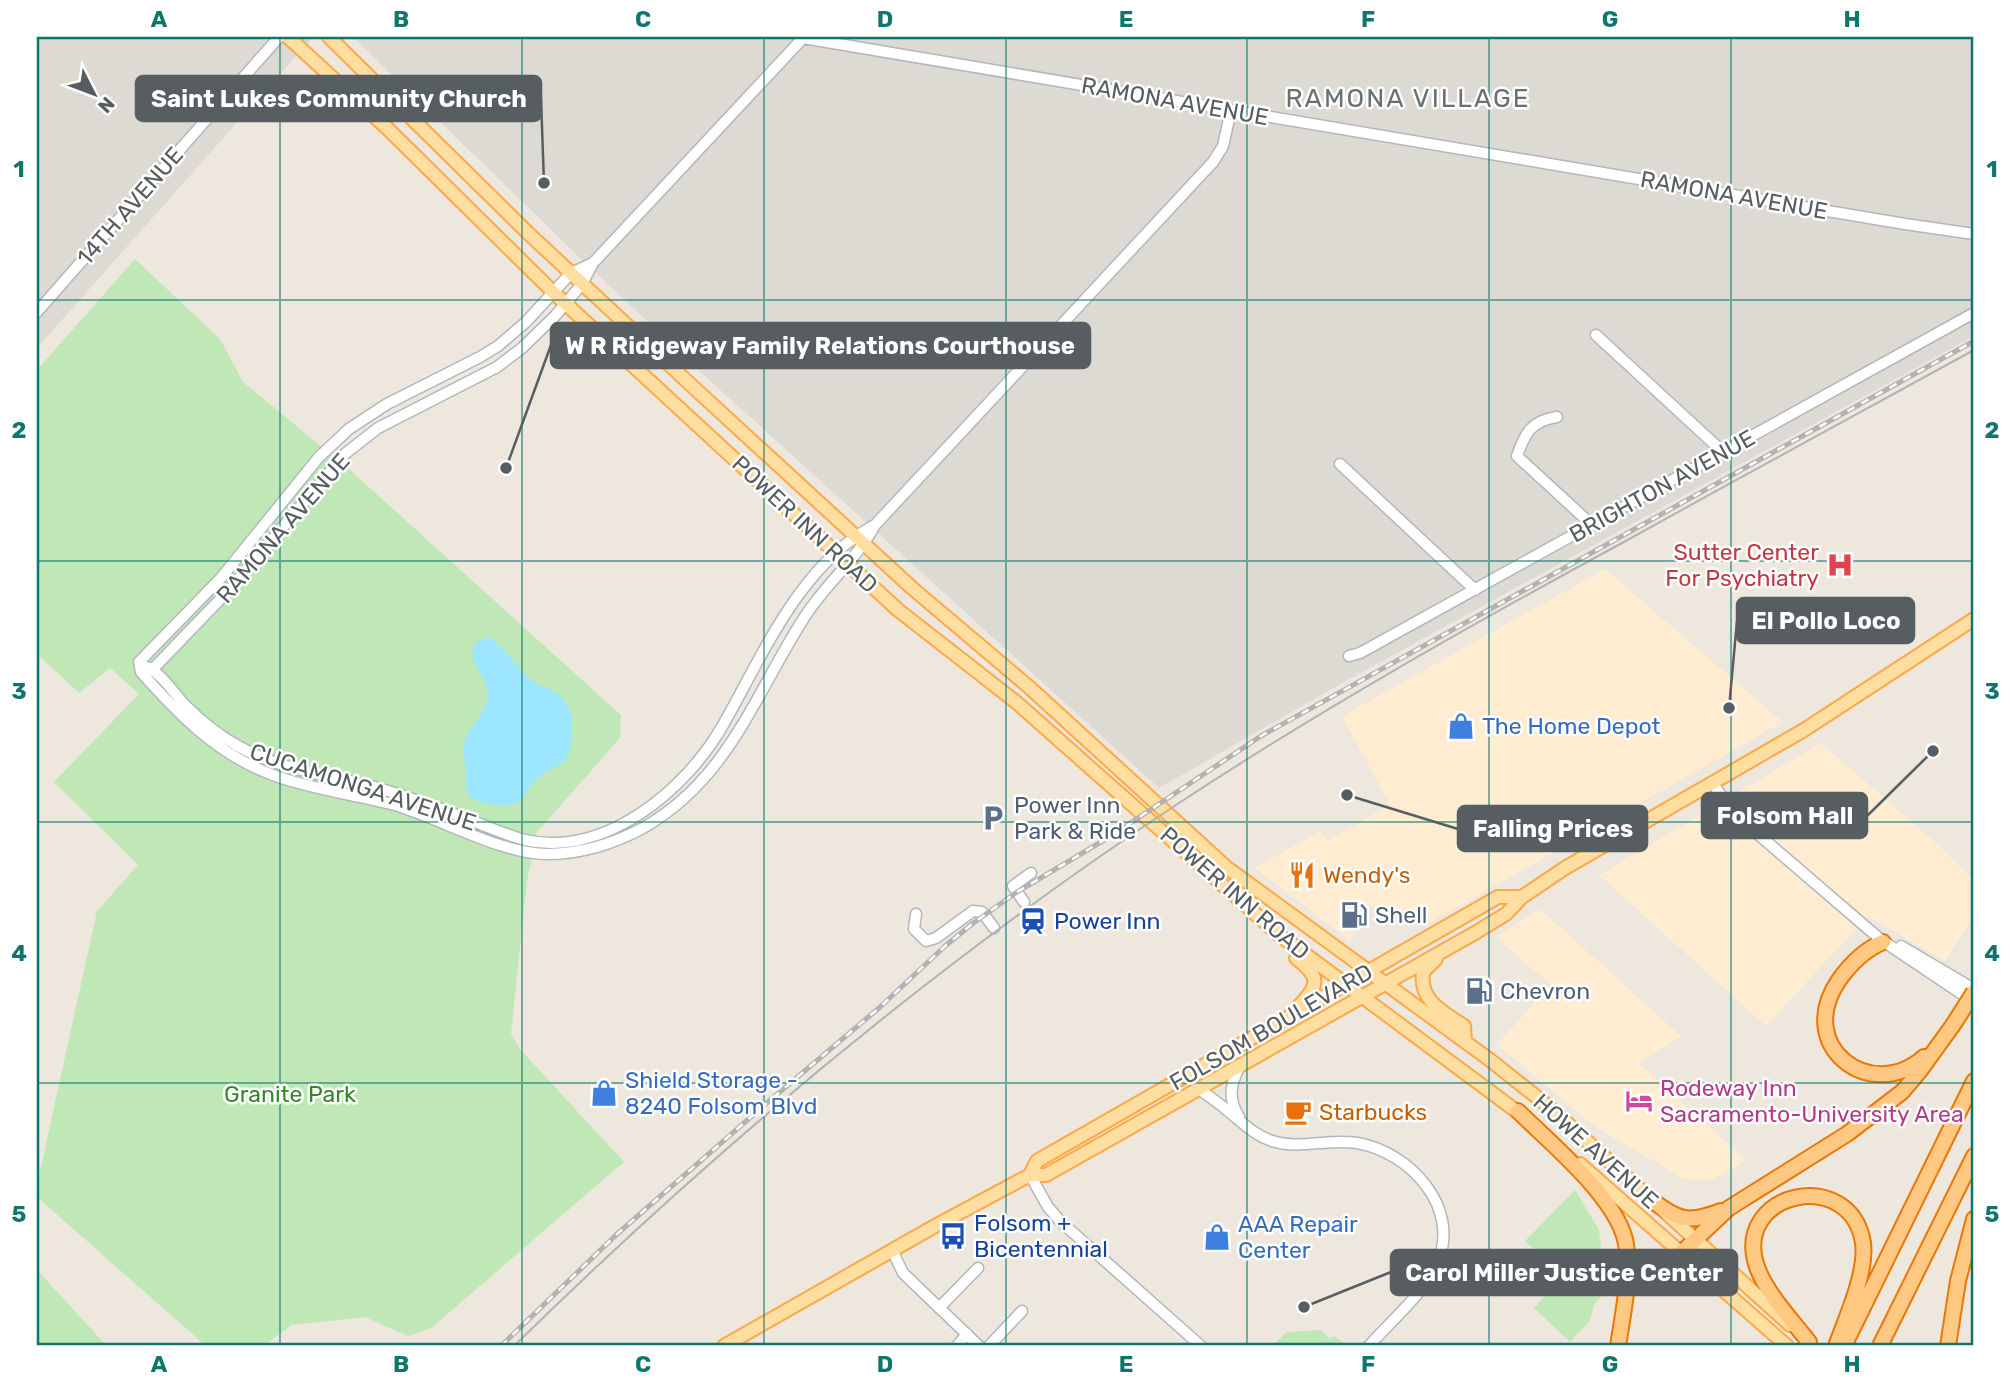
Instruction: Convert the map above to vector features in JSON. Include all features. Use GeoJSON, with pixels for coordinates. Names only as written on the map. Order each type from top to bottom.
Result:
{"type":"FeatureCollection","features":[{"type":"Feature","properties":{"kind":"highway"},"geometry":{"type":"LineString","coordinates":[[1883,942],[1867,949],[1832,990],[1825,1010],[1825,1031],[1832,1050],[1866,1072],[1885,1076],[1911,1068],[1950,1031]]}},
{"type":"Feature","properties":{"kind":"highway"},"geometry":{"type":"LineString","coordinates":[[1681,1253],[1729,1208],[1879,1111],[1902,1092],[1950,1031],[1974,991]]}},
{"type":"Feature","properties":{"kind":"highway"},"geometry":{"type":"LineString","coordinates":[[1844,1346],[1974,1081]]}},
{"type":"Feature","properties":{"kind":"highway"},"geometry":{"type":"LineString","coordinates":[[1518,1111],[1604,1198],[1622,1230],[1628,1273],[1618,1346]]}},
{"type":"Feature","properties":{"kind":"highway"},"geometry":{"type":"LineString","coordinates":[[1880,1346],[1974,1156]]}},
{"type":"Feature","properties":{"kind":"highway"},"geometry":{"type":"LineString","coordinates":[[1811,1344],[1768,1287],[1758,1270],[1754,1248],[1755,1235],[1764,1218],[1782,1202],[1800,1195],[1819,1196],[1838,1205],[1852,1219],[1861,1235],[1862,1261],[1853,1298],[1836,1346]]}},
{"type":"Feature","properties":{"kind":"highway"},"geometry":{"type":"LineString","coordinates":[[1651,1200],[1687,1220],[1729,1208]]}},
{"type":"Feature","properties":{"kind":"highway"},"geometry":{"type":"LineString","coordinates":[[1948,1346],[1958,1281],[1974,1219]]}},
{"type":"Feature","properties":{"kind":"main road","name":"POWER INN ROAD"},"geometry":{"type":"LineString","coordinates":[[288,37],[387,128],[566,304],[848,564],[933,639],[1016,702],[1278,934],[1345,984]]}},
{"type":"Feature","properties":{"kind":"main road","name":"POWER INN ROAD"},"geometry":{"type":"LineString","coordinates":[[329,37],[570,273],[854,536],[1029,687],[1226,867],[1367,971]]}},
{"type":"Feature","properties":{"kind":"main road","name":"FOLSOM BOULEVARD"},"geometry":{"type":"LineString","coordinates":[[724,1346],[891,1250],[1030,1175],[1046,1175],[1506,914],[1522,897],[1601,846],[1713,784],[1842,706],[1974,620]]}},
{"type":"Feature","properties":{"kind":"main road","name":"FOLSOM BOULEVARD"},"geometry":{"type":"LineString","coordinates":[[1030,1175],[1037,1161],[1367,971],[1498,897],[1522,897]]}},
{"type":"Feature","properties":{"kind":"main road"},"geometry":{"type":"LineString","coordinates":[[1278,934],[1278,944],[1311,970],[1315,979],[1313,990],[1291,1015]]}},
{"type":"Feature","properties":{"kind":"main road"},"geometry":{"type":"LineString","coordinates":[[1444,950],[1423,972],[1423,991],[1428,1000],[1464,1026],[1465,1042]]}},
{"type":"Feature","properties":{"kind":"main road","name":"HOWE AVENUE"},"geometry":{"type":"LineString","coordinates":[[1367,971],[1548,1106],[1811,1344]]}},
{"type":"Feature","properties":{"kind":"main road","name":"HOWE AVENUE"},"geometry":{"type":"LineString","coordinates":[[1345,984],[1518,1111],[1787,1346]]}},
{"type":"Feature","properties":{"kind":"street","name":"14TH AVENUE"},"geometry":{"type":"LineString","coordinates":[[37,312],[279,37]]}},
{"type":"Feature","properties":{"kind":"street","name":"RAMONA AVENUE"},"geometry":{"type":"LineString","coordinates":[[152,670],[230,589],[346,453],[395,418],[497,367],[540,332],[582,284],[593,263],[803,38],[1974,234]]}},
{"type":"Feature","properties":{"kind":"street","name":"CUCAMONGA AVENUE"},"geometry":{"type":"LineString","coordinates":[[140,667],[193,728],[231,754],[274,775],[412,810],[522,851],[564,854],[603,845],[634,832],[676,806],[708,775],[731,743],[802,621],[865,545],[875,525],[1213,162],[1223,146],[1231,110]]}},
{"type":"Feature","properties":{"kind":"street","name":"RAMONA AVENUE"},"geometry":{"type":"LineString","coordinates":[[140,667],[221,578],[320,457],[349,429],[387,404],[480,358],[498,346],[526,322],[570,273],[593,263]]}},
{"type":"Feature","properties":{"kind":"street","name":"BRIGHTON AVENUE"},"geometry":{"type":"LineString","coordinates":[[1349,656],[1360,653],[1592,526],[1974,313]]}},
{"type":"Feature","properties":{"kind":"street"},"geometry":{"type":"LineString","coordinates":[[1597,335],[1723,453]]}},
{"type":"Feature","properties":{"kind":"street"},"geometry":{"type":"LineString","coordinates":[[1557,417],[1540,419],[1524,436],[1517,456],[1592,526]]}},
{"type":"Feature","properties":{"kind":"street"},"geometry":{"type":"LineString","coordinates":[[1340,464],[1475,590]]}},
{"type":"Feature","properties":{"kind":"street","name":"CUCAMONGA AVENUE"},"geometry":{"type":"LineString","coordinates":[[140,667],[152,670],[217,733],[256,756],[292,768],[376,787],[418,800],[525,840],[546,843],[575,840],[609,830],[651,805],[679,783],[718,735],[788,612],[810,582],[854,536],[875,525]]}},
{"type":"Feature","properties":{"kind":"street"},"geometry":{"type":"LineString","coordinates":[[1713,784],[1731,809],[1755,833],[1883,942],[1974,1002]]}},
{"type":"Feature","properties":{"kind":"street"},"geometry":{"type":"LineString","coordinates":[[1024,902],[1013,886],[1031,873]]}},
{"type":"Feature","properties":{"kind":"street"},"geometry":{"type":"LineString","coordinates":[[915,914],[914,929],[926,940],[936,938],[973,911],[982,912],[994,928]]}},
{"type":"Feature","properties":{"kind":"street"},"geometry":{"type":"LineString","coordinates":[[1865,925],[1974,991]]}},
{"type":"Feature","properties":{"kind":"street"},"geometry":{"type":"LineString","coordinates":[[1240,1065],[1230,1096],[1245,1126]]}},
{"type":"Feature","properties":{"kind":"street"},"geometry":{"type":"LineString","coordinates":[[1198,1088],[1245,1126],[1267,1139],[1286,1144],[1345,1142],[1380,1150],[1410,1168],[1431,1191],[1441,1214],[1443,1229],[1437,1265],[1422,1287],[1369,1346]]}},
{"type":"Feature","properties":{"kind":"street"},"geometry":{"type":"LineString","coordinates":[[1030,1175],[1048,1207],[1060,1221],[1201,1346]]}},
{"type":"Feature","properties":{"kind":"street"},"geometry":{"type":"LineString","coordinates":[[891,1250],[903,1273],[979,1346]]}},
{"type":"Feature","properties":{"kind":"street"},"geometry":{"type":"LineString","coordinates":[[939,1308],[978,1268]]}},
{"type":"Feature","properties":{"kind":"street"},"geometry":{"type":"LineString","coordinates":[[989,1346],[1022,1311]]}},
{"type":"Feature","properties":{"kind":"street"},"geometry":{"type":"LineString","coordinates":[[957,1346],[967,1334]]}},
{"type":"Feature","properties":{"kind":"shaded area"},"geometry":{"type":"Polygon","coordinates":[[[37,37],[313,37],[37,348],[37,37]]]}},
{"type":"Feature","properties":{"kind":"shaded area"},"geometry":{"type":"Polygon","coordinates":[[[353,37],[1974,37],[1974,336],[1344,682],[1159,788],[706,377],[353,37]]]}},
{"type":"Feature","properties":{"kind":"shaded area"},"geometry":{"type":"Polygon","coordinates":[[[1605,569],[1783,722],[1431,922],[1393,908],[1368,906],[1350,941],[1255,868],[1321,831],[1327,841],[1390,805],[1342,716],[1605,569]]]}},
{"type":"Feature","properties":{"kind":"shaded area"},"geometry":{"type":"Polygon","coordinates":[[[1821,743],[1936,843],[1974,881],[1974,916],[1945,961],[1868,916],[1766,1026],[1599,875],[1821,743]]]}},
{"type":"Feature","properties":{"kind":"shaded area"},"geometry":{"type":"Polygon","coordinates":[[[1540,909],[1681,1036],[1638,1063],[1747,1161],[1711,1180],[1684,1179],[1594,1126],[1497,1044],[1551,985],[1496,937],[1540,909]]]}},
{"type":"Feature","properties":{"kind":"green space","name":"Granite Park"},"geometry":{"type":"Polygon","coordinates":[[[135,259],[220,339],[243,382],[351,471],[621,715],[620,738],[537,832],[527,881],[511,1034],[520,1049],[624,1162],[431,1328],[408,1336],[365,1317],[292,1325],[263,1346],[206,1346],[37,1197],[37,1185],[97,911],[138,865],[54,782],[139,694],[110,668],[79,693],[37,654],[37,370],[135,259]]]}},
{"type":"Feature","properties":{"kind":"green space"},"geometry":{"type":"Polygon","coordinates":[[[1575,1190],[1599,1230],[1603,1264],[1600,1298],[1594,1304],[1590,1321],[1570,1342],[1534,1308],[1563,1276],[1525,1241],[1575,1190]]]}},
{"type":"Feature","properties":{"kind":"green space"},"geometry":{"type":"Polygon","coordinates":[[[37,1270],[107,1346],[37,1346],[37,1270]]]}},
{"type":"Feature","properties":{"kind":"green space"},"geometry":{"type":"Polygon","coordinates":[[[1320,1330],[1330,1339],[1335,1336],[1343,1343],[1340,1346],[1272,1346],[1287,1332],[1320,1330]]]}},
{"type":"Feature","properties":{"kind":"water"},"geometry":{"type":"Polygon","coordinates":[[[488,637],[500,646],[530,679],[559,695],[565,701],[571,717],[571,745],[566,761],[542,775],[532,784],[521,801],[511,805],[479,802],[470,796],[466,788],[463,746],[485,706],[488,692],[475,664],[473,650],[476,642],[488,637]]]}},
{"type":"Feature","properties":{"kind":"tram line"},"geometry":{"type":"LineString","coordinates":[[514,1346],[670,1200],[832,1060],[915,993],[1088,865],[1230,770],[1396,669],[1974,350]]}},
{"type":"Feature","properties":{"kind":"railway"},"geometry":{"type":"LineString","coordinates":[[501,1346],[616,1235],[879,1008],[944,947],[1017,892],[1111,836],[1261,736],[1974,341]]}},
{"type":"Feature","properties":{"kind":"place","name":"Saint Lukes Community Church"},"geometry":{"type":"Point","coordinates":[544,183]}},
{"type":"Feature","properties":{"kind":"place","name":"W R Ridgeway Family Relations Courthouse"},"geometry":{"type":"Point","coordinates":[506,468]}},
{"type":"Feature","properties":{"kind":"place","name":"Sutter Center For Psychiatry"},"geometry":{"type":"Point","coordinates":[1840,565]}},
{"type":"Feature","properties":{"kind":"place","name":"El Pollo Loco"},"geometry":{"type":"Point","coordinates":[1729,708]}},
{"type":"Feature","properties":{"kind":"place","name":"The Home Depot"},"geometry":{"type":"Point","coordinates":[1461,726]}},
{"type":"Feature","properties":{"kind":"place","name":"Folsom Hall"},"geometry":{"type":"Point","coordinates":[1933,751]}},
{"type":"Feature","properties":{"kind":"place","name":"Falling Prices"},"geometry":{"type":"Point","coordinates":[1347,795]}},
{"type":"Feature","properties":{"kind":"place","name":"Power Inn Park & Ride"},"geometry":{"type":"Point","coordinates":[993,818]}},
{"type":"Feature","properties":{"kind":"place","name":"Wendy's"},"geometry":{"type":"Point","coordinates":[1302,875]}},
{"type":"Feature","properties":{"kind":"place","name":"Shell"},"geometry":{"type":"Point","coordinates":[1354,915]}},
{"type":"Feature","properties":{"kind":"place","name":"Power Inn"},"geometry":{"type":"Point","coordinates":[1033,921]}},
{"type":"Feature","properties":{"kind":"place","name":"Chevron"},"geometry":{"type":"Point","coordinates":[1479,991]}},
{"type":"Feature","properties":{"kind":"place","name":"Shield Storage - 8240 Folsom Blvd"},"geometry":{"type":"Point","coordinates":[604,1093]}},
{"type":"Feature","properties":{"kind":"place","name":"Rodeway Inn Sacramento-University Area"},"geometry":{"type":"Point","coordinates":[1639,1101]}},
{"type":"Feature","properties":{"kind":"place","name":"Starbucks"},"geometry":{"type":"Point","coordinates":[1298,1112]}},
{"type":"Feature","properties":{"kind":"place","name":"Folsom + Bicentennial"},"geometry":{"type":"Point","coordinates":[953,1236]}},
{"type":"Feature","properties":{"kind":"place","name":"AAA Repair Center"},"geometry":{"type":"Point","coordinates":[1217,1237]}},
{"type":"Feature","properties":{"kind":"place","name":"Carol Miller Justice Center"},"geometry":{"type":"Point","coordinates":[1304,1307]}},
{"type":"Feature","properties":{"kind":"district","name":"RAMONA VILLAGE"},"geometry":{"type":"Point","coordinates":[1408,98]}}]}
